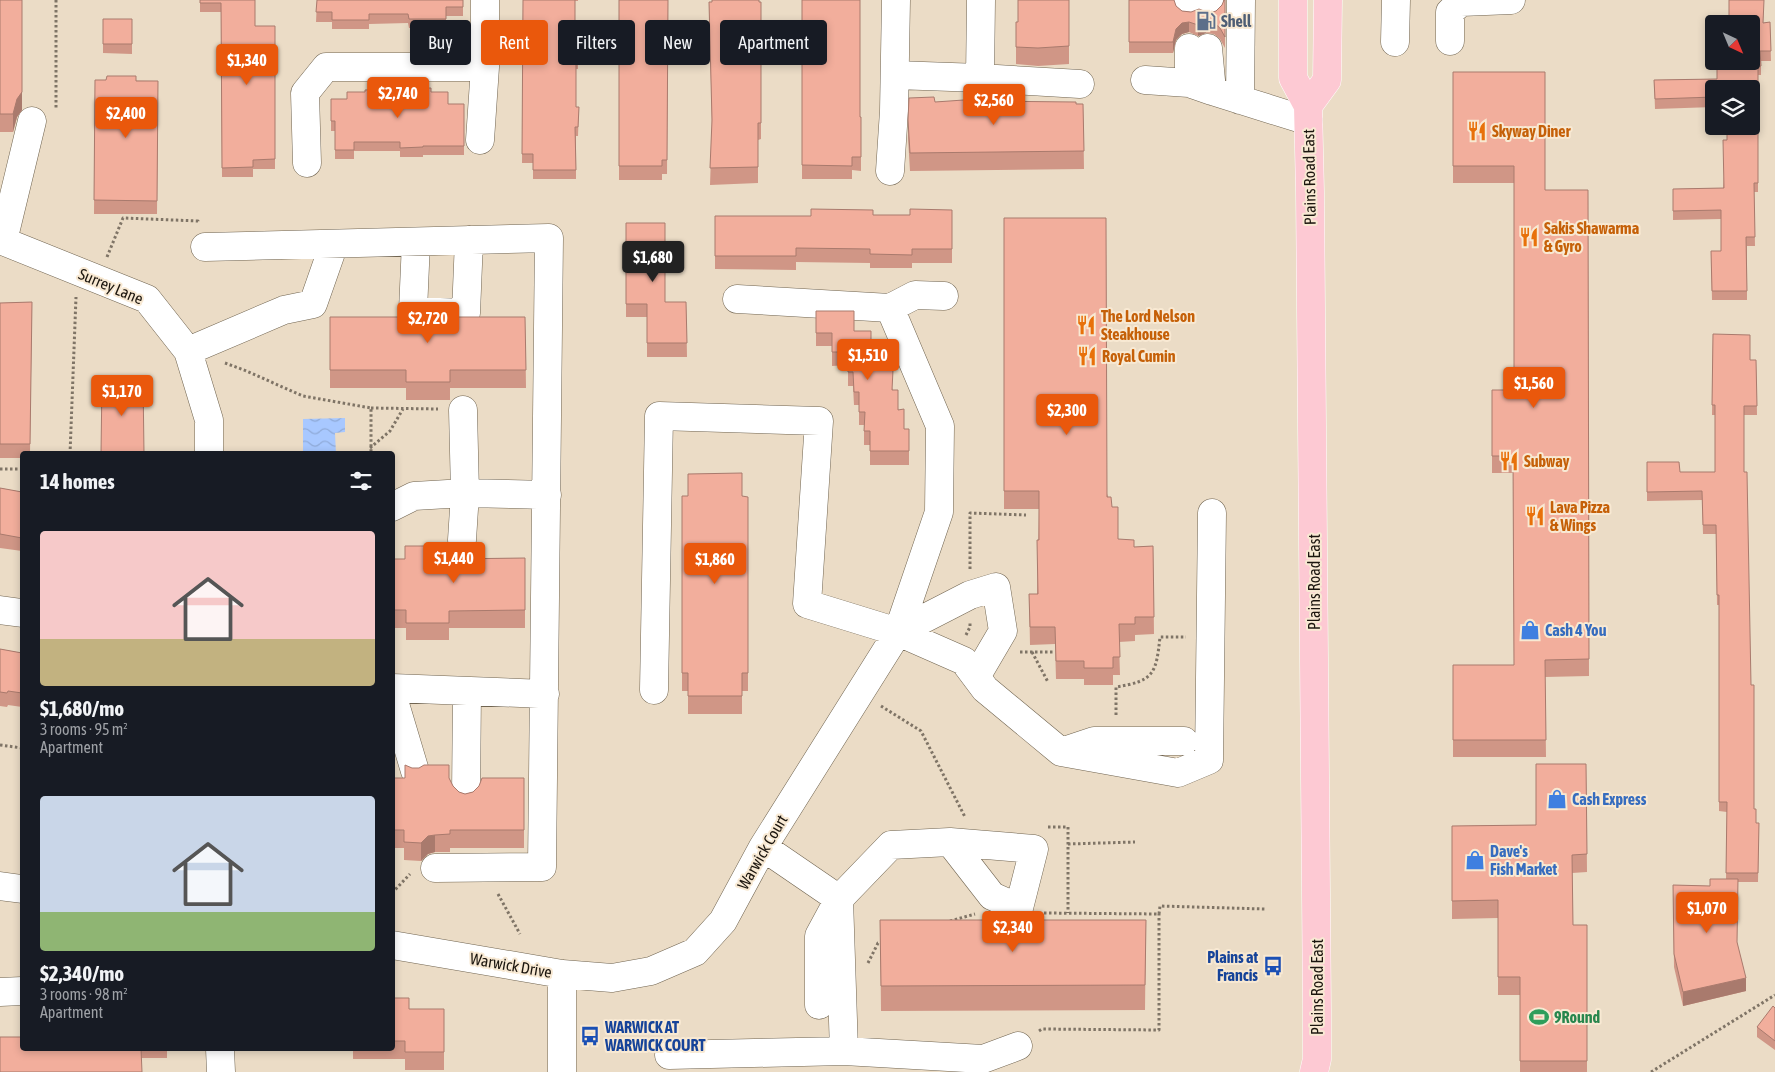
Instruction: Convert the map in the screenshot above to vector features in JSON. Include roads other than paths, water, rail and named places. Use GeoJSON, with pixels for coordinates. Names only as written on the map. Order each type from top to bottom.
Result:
{"type":"FeatureCollection","features":[{"type":"Feature","properties":{"kind":"main road","name":"Plains Road East"},"geometry":{"type":"LineString","coordinates":[[1292,0],[1293,78],[1308,113],[1318,1068]]}},
{"type":"Feature","properties":{"kind":"main road","name":"Plains Road East"},"geometry":{"type":"LineString","coordinates":[[1308,113],[1327,80],[1328,0]]}},
{"type":"Feature","properties":{"kind":"street"},"geometry":{"type":"LineString","coordinates":[[480,140],[485,67],[485,0]]}},
{"type":"Feature","properties":{"kind":"street"},"geometry":{"type":"LineString","coordinates":[[890,170],[895,75],[896,0]]}},
{"type":"Feature","properties":{"kind":"street"},"geometry":{"type":"LineString","coordinates":[[980,78],[981,0]]}},
{"type":"Feature","properties":{"kind":"street"},"geometry":{"type":"LineString","coordinates":[[1240,100],[1241,0]]}},
{"type":"Feature","properties":{"kind":"street"},"geometry":{"type":"LineString","coordinates":[[1395,42],[1396,0]]}},
{"type":"Feature","properties":{"kind":"street"},"geometry":{"type":"LineString","coordinates":[[1450,41],[1450,12],[1461,2],[1511,0]]}},
{"type":"Feature","properties":{"kind":"street"},"geometry":{"type":"LineString","coordinates":[[1198,48],[1201,87]]}},
{"type":"Feature","properties":{"kind":"street"},"geometry":{"type":"LineString","coordinates":[[307,163],[306,93],[326,67],[485,67]]}},
{"type":"Feature","properties":{"kind":"street"},"geometry":{"type":"LineString","coordinates":[[895,75],[1080,84]]}},
{"type":"Feature","properties":{"kind":"street"},"geometry":{"type":"LineString","coordinates":[[1145,80],[1201,87],[1240,100],[1308,113]]}},
{"type":"Feature","properties":{"kind":"street"},"geometry":{"type":"LineString","coordinates":[[2,241],[44,120]]}},
{"type":"Feature","properties":{"kind":"street"},"geometry":{"type":"LineString","coordinates":[[205,247],[550,238],[542,867],[466,858],[423,870]]}},
{"type":"Feature","properties":{"kind":"street"},"geometry":{"type":"LineString","coordinates":[[416,242],[413,311],[466,313],[468,240]]}},
{"type":"Feature","properties":{"kind":"street","name":"Surrey Lane"},"geometry":{"type":"LineString","coordinates":[[2,241],[147,299],[188,351],[209,420],[209,451]]}},
{"type":"Feature","properties":{"kind":"street"},"geometry":{"type":"LineString","coordinates":[[188,351],[284,310],[313,304],[334,244]]}},
{"type":"Feature","properties":{"kind":"street"},"geometry":{"type":"LineString","coordinates":[[737,299],[890,308],[915,296],[944,296]]}},
{"type":"Feature","properties":{"kind":"street","name":"Warwick Court"},"geometry":{"type":"LineString","coordinates":[[562,974],[612,978],[651,971],[696,952],[723,921],[763,847],[898,632],[939,512],[940,426],[890,308]]}},
{"type":"Feature","properties":{"kind":"street"},"geometry":{"type":"LineString","coordinates":[[462,540],[465,493],[464,410]]}},
{"type":"Feature","properties":{"kind":"street"},"geometry":{"type":"LineString","coordinates":[[654,690],[659,416],[819,421],[807,604],[898,632],[964,661],[985,689],[1061,752],[1178,774],[1209,760],[1212,514]]}},
{"type":"Feature","properties":{"kind":"street"},"geometry":{"type":"LineString","coordinates":[[395,506],[414,496],[465,493],[547,495]]}},
{"type":"Feature","properties":{"kind":"street"},"geometry":{"type":"LineString","coordinates":[[898,632],[970,595],[996,587],[1003,632],[976,677]]}},
{"type":"Feature","properties":{"kind":"street"},"geometry":{"type":"LineString","coordinates":[[0,610],[20,613]]}},
{"type":"Feature","properties":{"kind":"street"},"geometry":{"type":"LineString","coordinates":[[395,688],[545,694]]}},
{"type":"Feature","properties":{"kind":"street"},"geometry":{"type":"LineString","coordinates":[[466,796],[467,691]]}},
{"type":"Feature","properties":{"kind":"street"},"geometry":{"type":"LineString","coordinates":[[395,704],[415,771]]}},
{"type":"Feature","properties":{"kind":"street"},"geometry":{"type":"LineString","coordinates":[[1061,752],[1094,741],[1184,741]]}},
{"type":"Feature","properties":{"kind":"street"},"geometry":{"type":"LineString","coordinates":[[819,1005],[819,936],[839,899],[891,845],[950,842],[1034,849],[1018,908],[992,896],[950,842]]}},
{"type":"Feature","properties":{"kind":"street"},"geometry":{"type":"LineString","coordinates":[[763,847],[839,899]]}},
{"type":"Feature","properties":{"kind":"street"},"geometry":{"type":"LineString","coordinates":[[0,886],[20,889]]}},
{"type":"Feature","properties":{"kind":"street"},"geometry":{"type":"LineString","coordinates":[[839,899],[844,1051]]}},
{"type":"Feature","properties":{"kind":"street","name":"Warwick Drive"},"geometry":{"type":"LineString","coordinates":[[395,945],[562,974],[562,1072]]}},
{"type":"Feature","properties":{"kind":"street"},"geometry":{"type":"LineString","coordinates":[[0,992],[20,991]]}},
{"type":"Feature","properties":{"kind":"street"},"geometry":{"type":"LineString","coordinates":[[669,1055],[844,1051],[983,1059],[1015,1047]]}},
{"type":"Feature","properties":{"kind":"street"},"geometry":{"type":"LineString","coordinates":[[220,1051],[221,1072]]}},
{"type":"Feature","properties":{"kind":"water"},"geometry":{"type":"Polygon","coordinates":[[[345,418],[345,432],[335,433],[336,451],[303,451],[303,419],[345,418]]]}},
{"type":"Feature","properties":{"kind":"place","name":"Shell"},"geometry":{"type":"Point","coordinates":[1206,21]}},
{"type":"Feature","properties":{"kind":"place","name":"Skyway Diner"},"geometry":{"type":"Point","coordinates":[1477,131]}},
{"type":"Feature","properties":{"kind":"place","name":"Sakis Shawarma & Gyro"},"geometry":{"type":"Point","coordinates":[1529,237]}},
{"type":"Feature","properties":{"kind":"place","name":"The Lord Nelson Steakhouse"},"geometry":{"type":"Point","coordinates":[1086,325]}},
{"type":"Feature","properties":{"kind":"place","name":"Royal Cumin"},"geometry":{"type":"Point","coordinates":[1087,356]}},
{"type":"Feature","properties":{"kind":"place","name":"Subway"},"geometry":{"type":"Point","coordinates":[1509,461]}},
{"type":"Feature","properties":{"kind":"place","name":"Lava Pizza & Wings"},"geometry":{"type":"Point","coordinates":[1535,516]}},
{"type":"Feature","properties":{"kind":"place","name":"Cash 4 You"},"geometry":{"type":"Point","coordinates":[1530,630]}},
{"type":"Feature","properties":{"kind":"place","name":"Cash Express"},"geometry":{"type":"Point","coordinates":[1557,799]}},
{"type":"Feature","properties":{"kind":"place","name":"Dave's Fish Market"},"geometry":{"type":"Point","coordinates":[1475,860]}},
{"type":"Feature","properties":{"kind":"place","name":"Plains at Francis"},"geometry":{"type":"Point","coordinates":[1273,966]}},
{"type":"Feature","properties":{"kind":"place","name":"9Round"},"geometry":{"type":"Point","coordinates":[1539,1017]}},
{"type":"Feature","properties":{"kind":"place","name":"WARWICK AT WARWICK COURT"},"geometry":{"type":"Point","coordinates":[590,1036]}}]}
